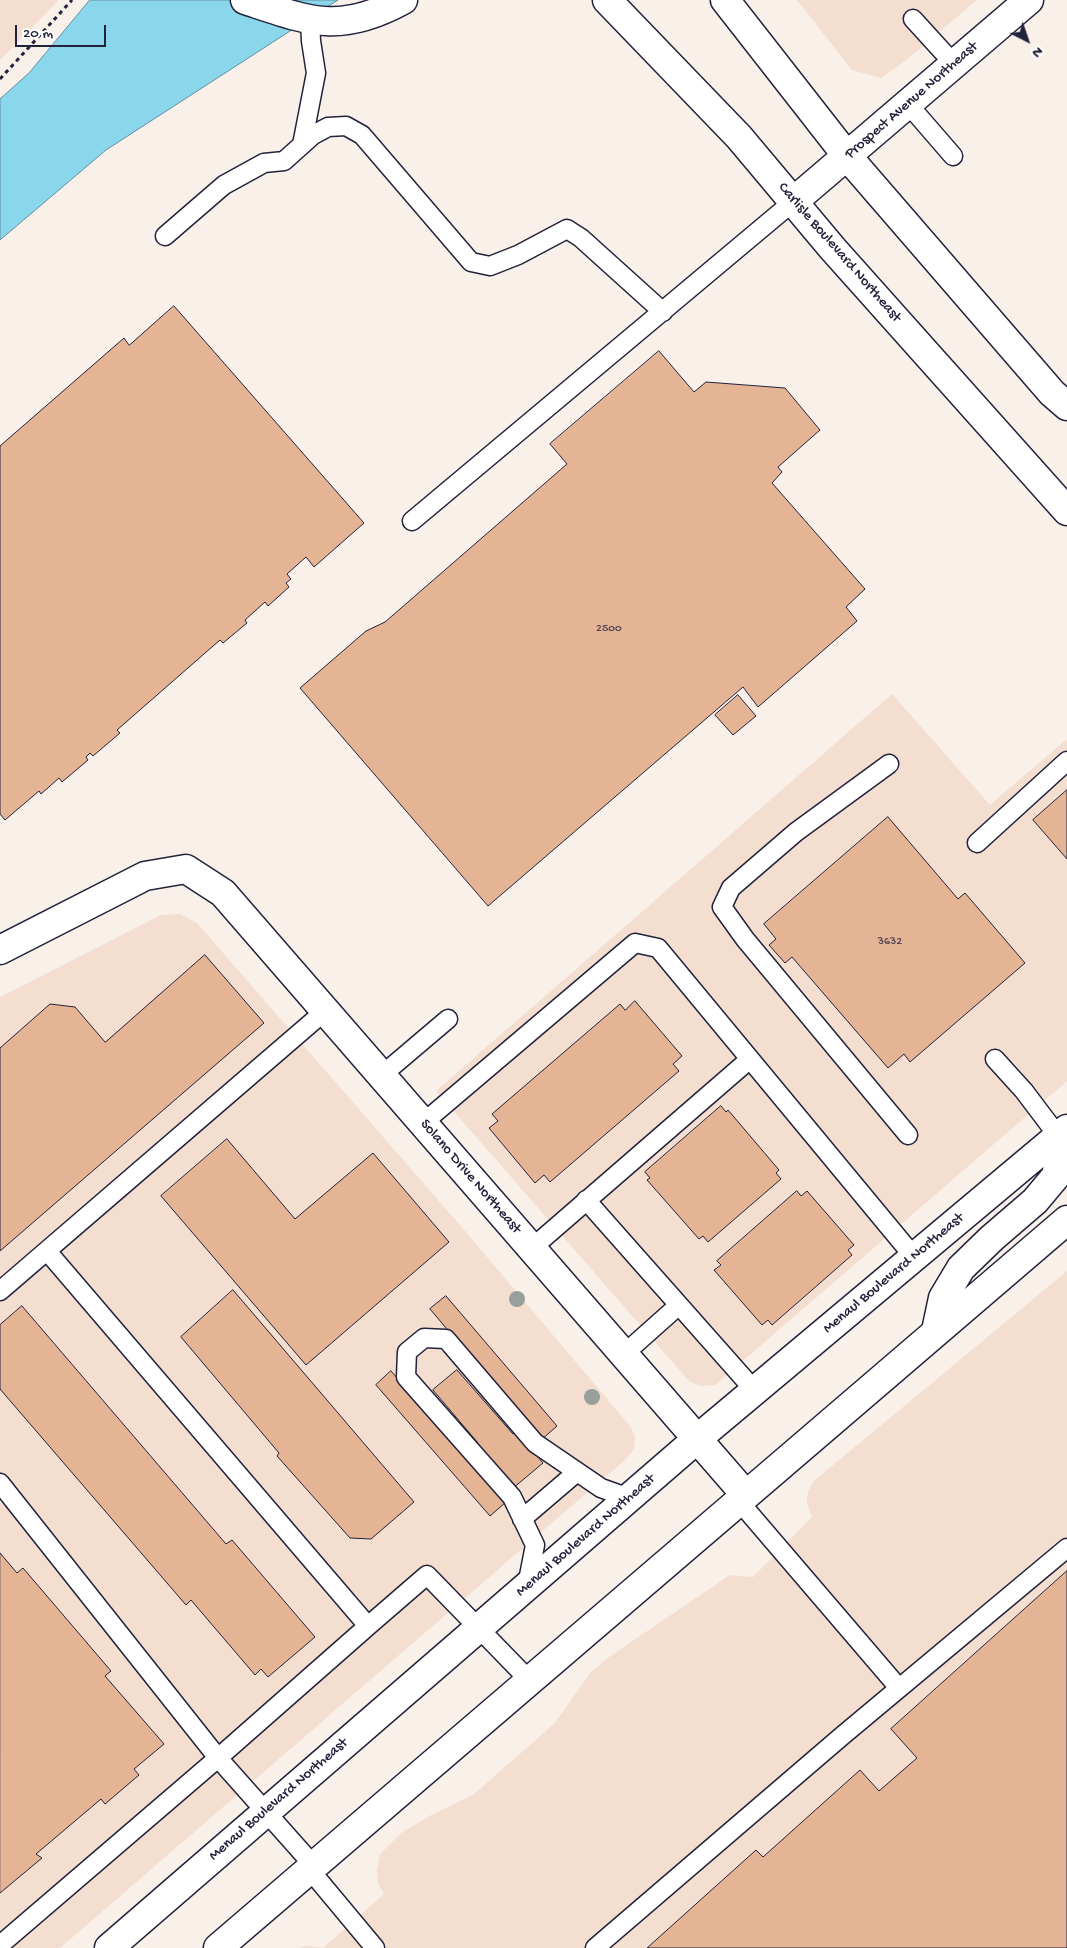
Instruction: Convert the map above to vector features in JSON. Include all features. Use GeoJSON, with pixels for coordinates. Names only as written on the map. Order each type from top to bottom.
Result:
{"type":"FeatureCollection","features":[{"type":"Feature","properties":{"kind":"main road"},"geometry":{"type":"LineString","coordinates":[[245,0],[310,20],[338,21],[364,17],[403,0]]}},
{"type":"Feature","properties":{"kind":"main road","name":"Carlisle Boulevard Northeast"},"geometry":{"type":"LineString","coordinates":[[607,0],[739,137],[833,248],[1067,511]]}},
{"type":"Feature","properties":{"kind":"main road"},"geometry":{"type":"LineString","coordinates":[[725,0],[848,156],[1052,393],[1067,406]]}},
{"type":"Feature","properties":{"kind":"main road","name":"Prospect Avenue Northeast"},"geometry":{"type":"LineString","coordinates":[[794,201],[1029,0]]}},
{"type":"Feature","properties":{"kind":"main road","name":"Solano Drive Northeast"},"geometry":{"type":"LineString","coordinates":[[0,950],[145,876],[186,869],[223,893],[698,1439],[742,1497]]}},
{"type":"Feature","properties":{"kind":"main road"},"geometry":{"type":"LineString","coordinates":[[936,1331],[943,1298],[961,1268],[992,1238],[1036,1201],[1056,1176],[1062,1132]]}},
{"type":"Feature","properties":{"kind":"main road","name":"Menaul Boulevard Northeast"},"geometry":{"type":"LineString","coordinates":[[109,1948],[698,1439],[1062,1132]]}},
{"type":"Feature","properties":{"kind":"main road"},"geometry":{"type":"LineString","coordinates":[[218,1948],[1067,1220]]}},
{"type":"Feature","properties":{"kind":"lane"},"geometry":{"type":"LineString","coordinates":[[913,19],[954,64]]}},
{"type":"Feature","properties":{"kind":"lane"},"geometry":{"type":"LineString","coordinates":[[302,145],[316,73],[310,41],[310,20]]}},
{"type":"Feature","properties":{"kind":"lane"},"geometry":{"type":"LineString","coordinates":[[908,104],[954,156]]}},
{"type":"Feature","properties":{"kind":"lane"},"geometry":{"type":"LineString","coordinates":[[165,236],[224,185],[264,163],[284,160],[313,135],[328,127],[346,126],[362,135],[471,262],[490,266],[518,256],[567,229],[581,238],[663,312]]}},
{"type":"Feature","properties":{"kind":"lane"},"geometry":{"type":"LineString","coordinates":[[412,521],[794,201]]}},
{"type":"Feature","properties":{"kind":"lane"},"geometry":{"type":"LineString","coordinates":[[977,843],[1067,761]]}},
{"type":"Feature","properties":{"kind":"lane"},"geometry":{"type":"LineString","coordinates":[[889,764],[796,832],[731,888],[722,907],[745,939],[908,1136]]}},
{"type":"Feature","properties":{"kind":"lane"},"geometry":{"type":"LineString","coordinates":[[423,1123],[634,943],[658,948],[914,1257]]}},
{"type":"Feature","properties":{"kind":"lane"},"geometry":{"type":"LineString","coordinates":[[0,1291],[325,1011]]}},
{"type":"Feature","properties":{"kind":"lane"},"geometry":{"type":"LineString","coordinates":[[382,1075],[448,1019]]}},
{"type":"Feature","properties":{"kind":"lane"},"geometry":{"type":"LineString","coordinates":[[532,1248],[750,1059]]}},
{"type":"Feature","properties":{"kind":"lane"},"geometry":{"type":"LineString","coordinates":[[995,1059],[1062,1132]]}},
{"type":"Feature","properties":{"kind":"lane"},"geometry":{"type":"LineString","coordinates":[[586,1200],[755,1391]]}},
{"type":"Feature","properties":{"kind":"lane"},"geometry":{"type":"LineString","coordinates":[[47,1251],[368,1626]]}},
{"type":"Feature","properties":{"kind":"lane"},"geometry":{"type":"LineString","coordinates":[[624,1354],[679,1305]]}},
{"type":"Feature","properties":{"kind":"lane"},"geometry":{"type":"LineString","coordinates":[[528,1586],[535,1546],[512,1497],[406,1377],[407,1352],[424,1338],[446,1339],[535,1442],[601,1488],[630,1498]]}},
{"type":"Feature","properties":{"kind":"lane"},"geometry":{"type":"LineString","coordinates":[[522,1519],[577,1472]]}},
{"type":"Feature","properties":{"kind":"lane"},"geometry":{"type":"LineString","coordinates":[[0,1483],[218,1758],[266,1811],[375,1948]]}},
{"type":"Feature","properties":{"kind":"lane"},"geometry":{"type":"LineString","coordinates":[[742,1497],[899,1688]]}},
{"type":"Feature","properties":{"kind":"lane"},"geometry":{"type":"LineString","coordinates":[[595,1948],[899,1688],[1067,1548]]}},
{"type":"Feature","properties":{"kind":"lane"},"geometry":{"type":"LineString","coordinates":[[0,1945],[218,1758],[426,1575],[529,1680]]}},
{"type":"Feature","properties":{"kind":"path"},"geometry":{"type":"LineString","coordinates":[[0,79],[72,0]]}},
{"type":"Feature","properties":{"kind":"shaded area"},"geometry":{"type":"Polygon","coordinates":[[[0,0],[59,0],[0,60],[0,0]]]}},
{"type":"Feature","properties":{"kind":"shaded area"},"geometry":{"type":"Polygon","coordinates":[[[797,0],[977,0],[905,61],[881,78],[852,70],[797,0]]]}},
{"type":"Feature","properties":{"kind":"shaded area"},"geometry":{"type":"Polygon","coordinates":[[[892,694],[990,805],[1067,739],[1067,1081],[715,1385],[700,1386],[689,1381],[436,1091],[892,694]]]}},
{"type":"Feature","properties":{"kind":"shaded area"},"geometry":{"type":"Polygon","coordinates":[[[180,914],[197,923],[465,1231],[630,1426],[635,1436],[634,1449],[626,1459],[60,1948],[0,1948],[0,997],[161,915],[180,914]]]}},
{"type":"Feature","properties":{"kind":"shaded area"},"geometry":{"type":"Polygon","coordinates":[[[1067,1271],[1067,1948],[323,1948],[384,1894],[378,1884],[377,1871],[380,1854],[401,1833],[433,1814],[473,1795],[555,1723],[591,1672],[606,1659],[730,1575],[753,1577],[812,1517],[807,1504],[808,1491],[815,1480],[1067,1271]]]}},
{"type":"Feature","properties":{"kind":"shaded area"},"geometry":{"type":"Polygon","coordinates":[[[305,1946],[323,1948],[300,1948],[305,1946]]]}},
{"type":"Feature","properties":{"kind":"water"},"geometry":{"type":"Polygon","coordinates":[[[90,0],[338,0],[106,150],[0,240],[0,99],[29,73],[90,0]]]}},
{"type":"Feature","properties":{"kind":"building"},"geometry":{"type":"Polygon","coordinates":[[[174,306],[364,523],[314,567],[306,557],[287,574],[291,579],[286,583],[289,587],[268,606],[265,602],[245,620],[247,623],[223,643],[220,640],[117,730],[120,733],[93,756],[90,753],[86,757],[88,760],[62,782],[59,778],[41,794],[39,791],[5,820],[0,814],[0,446],[124,338],[129,345],[174,306]]]}},
{"type":"Feature","properties":{"kind":"building"},"geometry":{"type":"Polygon","coordinates":[[[659,351],[694,392],[706,382],[785,388],[820,430],[778,467],[782,472],[772,483],[865,589],[846,607],[857,621],[758,707],[743,687],[488,906],[300,688],[366,631],[385,622],[567,464],[550,444],[659,351]]]}},
{"type":"Feature","properties":{"kind":"building"},"geometry":{"type":"Polygon","coordinates":[[[738,695],[756,716],[733,735],[715,715],[738,695]]]}},
{"type":"Feature","properties":{"kind":"building"},"geometry":{"type":"Polygon","coordinates":[[[1067,790],[1067,859],[1033,820],[1067,790]]]}},
{"type":"Feature","properties":{"kind":"building"},"geometry":{"type":"Polygon","coordinates":[[[888,817],[958,899],[965,893],[1025,963],[910,1062],[904,1054],[888,1068],[792,957],[785,963],[769,945],[776,939],[764,924],[888,817]]]}},
{"type":"Feature","properties":{"kind":"building"},"geometry":{"type":"Polygon","coordinates":[[[205,955],[264,1023],[0,1251],[0,1048],[50,1004],[75,1007],[105,1042],[205,955]]]}},
{"type":"Feature","properties":{"kind":"building"},"geometry":{"type":"Polygon","coordinates":[[[635,1001],[682,1056],[673,1064],[679,1071],[550,1182],[544,1175],[535,1183],[489,1128],[498,1121],[492,1114],[620,1004],[625,1010],[635,1001]]]}},
{"type":"Feature","properties":{"kind":"building"},"geometry":{"type":"Polygon","coordinates":[[[721,1106],[726,1112],[728,1110],[779,1170],[776,1173],[781,1179],[708,1242],[703,1236],[699,1239],[647,1180],[650,1178],[645,1172],[721,1106]]]}},
{"type":"Feature","properties":{"kind":"building"},"geometry":{"type":"Polygon","coordinates":[[[227,1139],[295,1219],[373,1153],[449,1242],[306,1365],[161,1196],[227,1139]]]}},
{"type":"Feature","properties":{"kind":"building"},"geometry":{"type":"Polygon","coordinates":[[[797,1191],[801,1196],[807,1191],[854,1245],[848,1250],[852,1255],[772,1325],[768,1320],[762,1325],[714,1270],[721,1265],[717,1261],[797,1191]]]}},
{"type":"Feature","properties":{"kind":"building"},"geometry":{"type":"Polygon","coordinates":[[[233,1290],[414,1502],[371,1539],[350,1538],[277,1456],[279,1453],[181,1337],[233,1290]]]}},
{"type":"Feature","properties":{"kind":"building"},"geometry":{"type":"Polygon","coordinates":[[[446,1296],[557,1426],[541,1440],[430,1309],[446,1296]]]}},
{"type":"Feature","properties":{"kind":"building"},"geometry":{"type":"Polygon","coordinates":[[[22,1306],[226,1544],[232,1540],[315,1637],[268,1677],[261,1669],[255,1675],[191,1600],[186,1605],[0,1389],[0,1325],[22,1306]]]}},
{"type":"Feature","properties":{"kind":"building"},"geometry":{"type":"Polygon","coordinates":[[[457,1370],[513,1434],[516,1431],[543,1463],[512,1489],[472,1449],[478,1443],[433,1390],[457,1370]]]}},
{"type":"Feature","properties":{"kind":"building"},"geometry":{"type":"Polygon","coordinates":[[[391,1371],[506,1502],[490,1516],[376,1385],[391,1371]]]}},
{"type":"Feature","properties":{"kind":"building"},"geometry":{"type":"Polygon","coordinates":[[[0,1553],[17,1573],[23,1568],[111,1671],[105,1676],[164,1744],[134,1769],[139,1775],[105,1804],[101,1799],[36,1854],[42,1858],[0,1893],[0,1553]]]}},
{"type":"Feature","properties":{"kind":"building"},"geometry":{"type":"Polygon","coordinates":[[[1067,1571],[1067,1948],[647,1948],[756,1850],[763,1857],[860,1770],[879,1791],[917,1758],[891,1729],[1067,1571]]]}}]}
